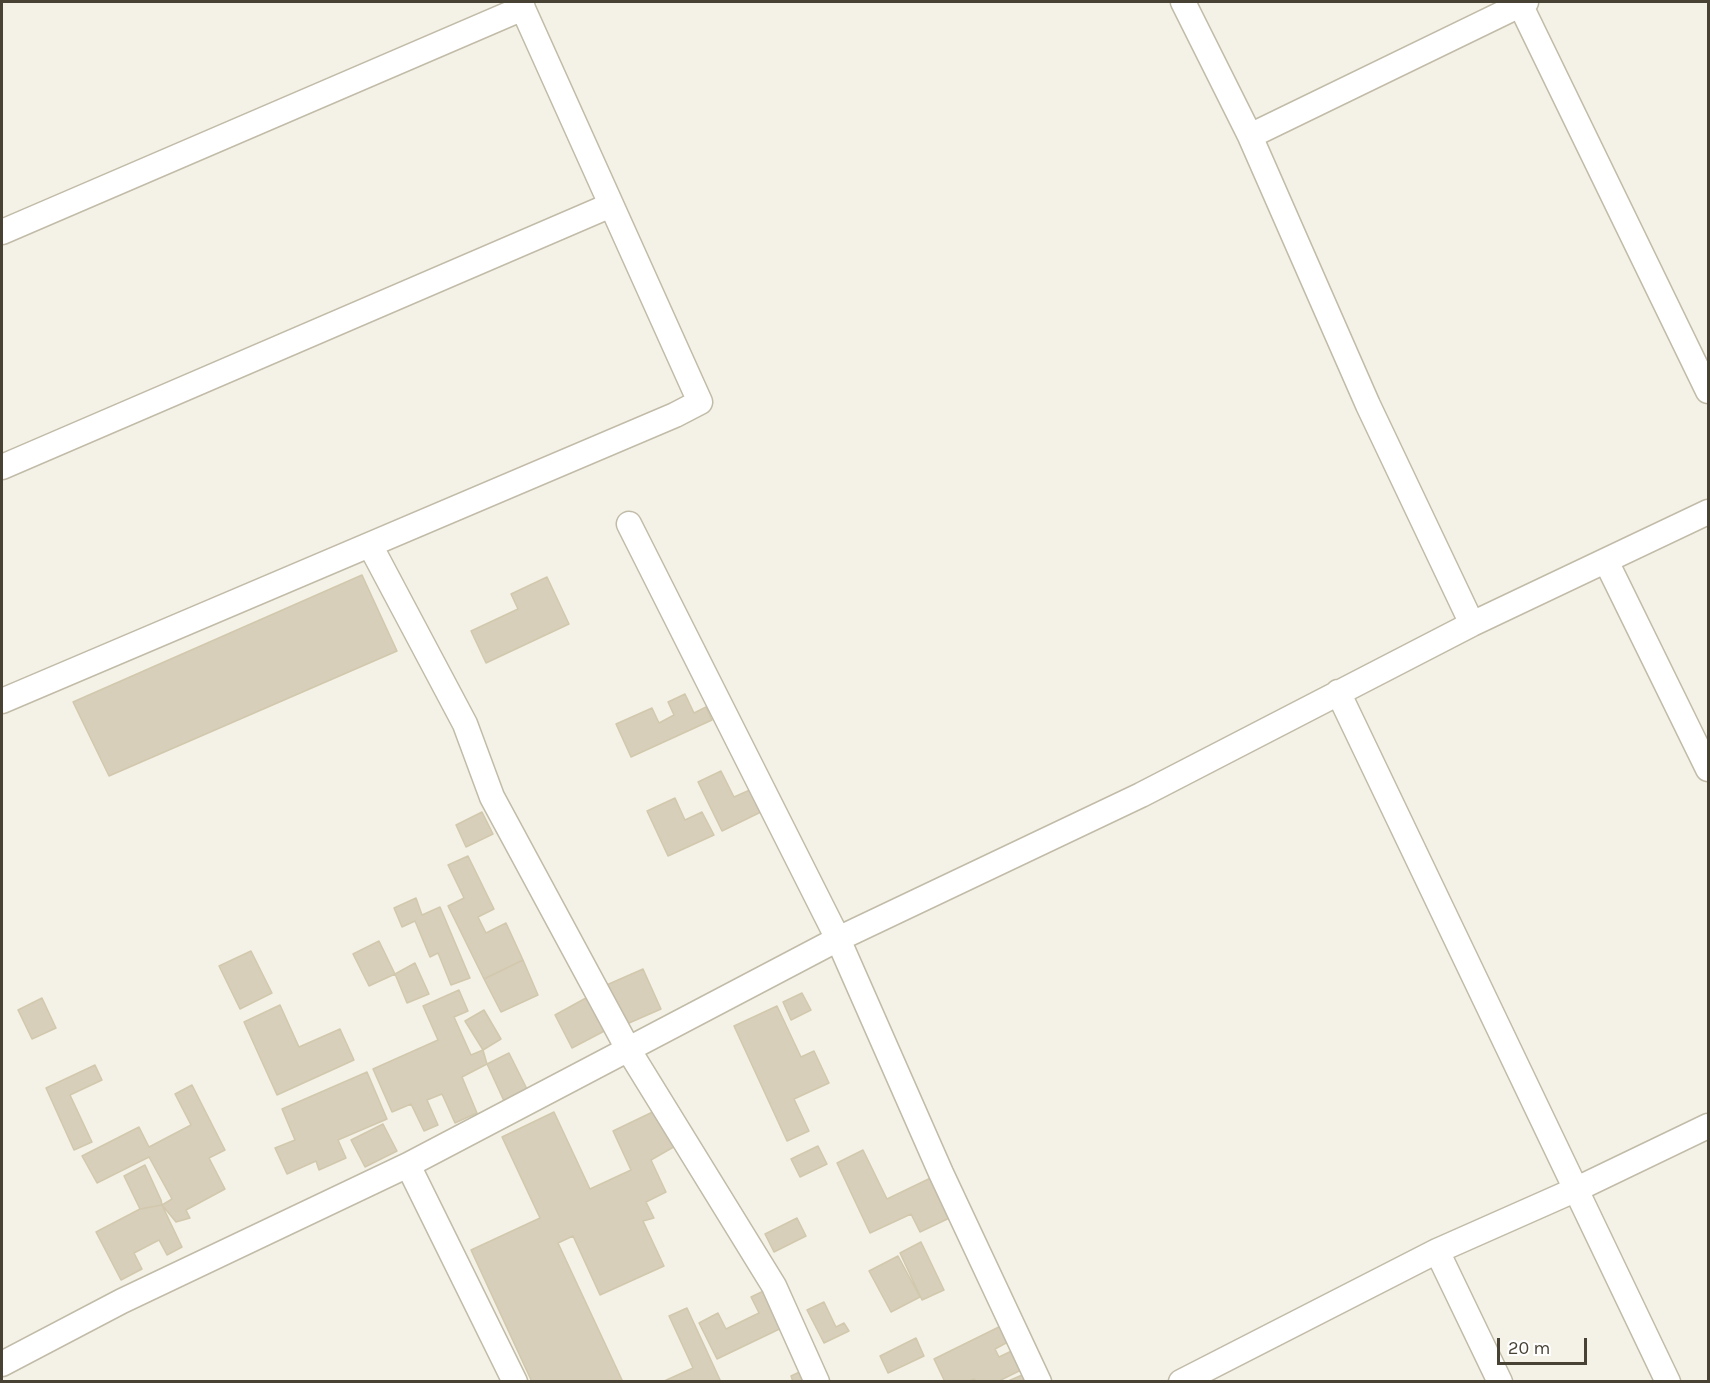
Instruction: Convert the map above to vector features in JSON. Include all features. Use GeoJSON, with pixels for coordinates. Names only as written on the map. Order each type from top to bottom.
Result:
{"type":"FeatureCollection","features":[{"type":"Feature","properties":{"kind":"street"},"geometry":{"type":"LineString","coordinates":[[1183,2],[1250,136],[1368,405],[1472,624]]}},
{"type":"Feature","properties":{"kind":"street"},"geometry":{"type":"LineString","coordinates":[[1250,136],[1522,3],[1708,391]]}},
{"type":"Feature","properties":{"kind":"street"},"geometry":{"type":"LineString","coordinates":[[2,232],[522,5],[700,402],[675,415],[2,701]]}},
{"type":"Feature","properties":{"kind":"street"},"geometry":{"type":"LineString","coordinates":[[2,467],[611,205]]}},
{"type":"Feature","properties":{"kind":"street"},"geometry":{"type":"LineString","coordinates":[[2,1364],[122,1301],[408,1165],[838,939],[1141,795],[1472,624],[1708,512]]}},
{"type":"Feature","properties":{"kind":"street"},"geometry":{"type":"LineString","coordinates":[[629,524],[838,939],[941,1173],[1039,1382]]}},
{"type":"Feature","properties":{"kind":"street"},"geometry":{"type":"LineString","coordinates":[[370,545],[465,724],[492,797],[627,1049],[774,1286],[817,1382]]}},
{"type":"Feature","properties":{"kind":"street"},"geometry":{"type":"LineString","coordinates":[[1606,561],[1708,769]]}},
{"type":"Feature","properties":{"kind":"street"},"geometry":{"type":"LineString","coordinates":[[1338,692],[1668,1382]]}},
{"type":"Feature","properties":{"kind":"street"},"geometry":{"type":"LineString","coordinates":[[1181,1382],[1437,1251],[1576,1189],[1708,1126]]}},
{"type":"Feature","properties":{"kind":"street"},"geometry":{"type":"LineString","coordinates":[[408,1165],[515,1382]]}},
{"type":"Feature","properties":{"kind":"street"},"geometry":{"type":"LineString","coordinates":[[1437,1251],[1500,1382]]}},
{"type":"Feature","properties":{"kind":"building"},"geometry":{"type":"Polygon","coordinates":[[[362,575],[397,651],[109,776],[73,702],[362,575]]]}},
{"type":"Feature","properties":{"kind":"building"},"geometry":{"type":"Polygon","coordinates":[[[547,577],[569,624],[486,663],[471,631],[518,609],[511,594],[547,577]]]}},
{"type":"Feature","properties":{"kind":"building"},"geometry":{"type":"Polygon","coordinates":[[[685,694],[694,713],[706,707],[712,720],[631,757],[616,724],[652,708],[659,723],[674,715],[668,702],[685,694]]]}},
{"type":"Feature","properties":{"kind":"building"},"geometry":{"type":"Polygon","coordinates":[[[721,771],[734,797],[752,789],[763,811],[722,831],[698,782],[721,771]]]}},
{"type":"Feature","properties":{"kind":"building"},"geometry":{"type":"Polygon","coordinates":[[[675,798],[685,820],[702,812],[714,835],[668,856],[647,811],[675,798]]]}},
{"type":"Feature","properties":{"kind":"building"},"geometry":{"type":"Polygon","coordinates":[[[482,812],[493,834],[466,847],[456,825],[482,812]]]}},
{"type":"Feature","properties":{"kind":"building"},"geometry":{"type":"Polygon","coordinates":[[[468,856],[494,909],[478,917],[486,933],[506,923],[523,960],[484,979],[448,906],[464,898],[448,865],[468,856]]]}},
{"type":"Feature","properties":{"kind":"building"},"geometry":{"type":"Polygon","coordinates":[[[416,898],[422,915],[440,907],[470,978],[451,985],[438,953],[430,957],[415,921],[402,927],[394,908],[416,898]]]}},
{"type":"Feature","properties":{"kind":"building"},"geometry":{"type":"Polygon","coordinates":[[[379,941],[395,974],[369,986],[353,954],[379,941]]]}},
{"type":"Feature","properties":{"kind":"building"},"geometry":{"type":"Polygon","coordinates":[[[251,951],[272,993],[240,1009],[219,966],[251,951]]]}},
{"type":"Feature","properties":{"kind":"building"},"geometry":{"type":"Polygon","coordinates":[[[523,960],[538,995],[501,1012],[484,979],[523,960]]]}},
{"type":"Feature","properties":{"kind":"building"},"geometry":{"type":"Polygon","coordinates":[[[415,963],[429,994],[407,1003],[395,974],[415,963]]]}},
{"type":"Feature","properties":{"kind":"building"},"geometry":{"type":"Polygon","coordinates":[[[643,969],[661,1009],[620,1027],[602,987],[643,969]]]}},
{"type":"Feature","properties":{"kind":"building"},"geometry":{"type":"Polygon","coordinates":[[[459,990],[468,1011],[454,1017],[471,1055],[483,1050],[487,1064],[462,1077],[477,1113],[455,1123],[442,1094],[427,1100],[438,1125],[424,1131],[411,1104],[392,1112],[373,1069],[438,1040],[423,1006],[459,990]]]}},
{"type":"Feature","properties":{"kind":"building"},"geometry":{"type":"Polygon","coordinates":[[[595,993],[612,1027],[572,1048],[555,1015],[595,993]]]}},
{"type":"Feature","properties":{"kind":"building"},"geometry":{"type":"Polygon","coordinates":[[[802,993],[811,1010],[791,1020],[783,1002],[802,993]]]}},
{"type":"Feature","properties":{"kind":"building"},"geometry":{"type":"Polygon","coordinates":[[[42,998],[56,1028],[32,1039],[18,1010],[42,998]]]}},
{"type":"Feature","properties":{"kind":"building"},"geometry":{"type":"Polygon","coordinates":[[[280,1005],[299,1047],[340,1029],[354,1060],[277,1095],[244,1022],[280,1005]]]}},
{"type":"Feature","properties":{"kind":"building"},"geometry":{"type":"Polygon","coordinates":[[[777,1006],[801,1057],[814,1051],[829,1083],[794,1099],[809,1131],[787,1141],[734,1026],[777,1006]]]}},
{"type":"Feature","properties":{"kind":"building"},"geometry":{"type":"Polygon","coordinates":[[[484,1010],[501,1039],[483,1050],[465,1021],[484,1010]]]}},
{"type":"Feature","properties":{"kind":"building"},"geometry":{"type":"Polygon","coordinates":[[[509,1053],[527,1089],[504,1101],[487,1064],[509,1053]]]}},
{"type":"Feature","properties":{"kind":"building"},"geometry":{"type":"Polygon","coordinates":[[[95,1065],[102,1080],[70,1095],[92,1142],[74,1150],[46,1088],[95,1065]]]}},
{"type":"Feature","properties":{"kind":"building"},"geometry":{"type":"Polygon","coordinates":[[[367,1072],[387,1119],[338,1140],[346,1158],[319,1170],[316,1161],[287,1174],[275,1148],[295,1140],[282,1109],[367,1072]]]}},
{"type":"Feature","properties":{"kind":"building"},"geometry":{"type":"Polygon","coordinates":[[[192,1085],[225,1150],[209,1158],[225,1189],[186,1210],[190,1218],[176,1222],[162,1205],[172,1199],[149,1157],[97,1183],[82,1156],[139,1127],[149,1147],[191,1125],[175,1094],[192,1085]]]}},
{"type":"Feature","properties":{"kind":"building"},"geometry":{"type":"Polygon","coordinates":[[[663,1107],[684,1141],[651,1160],[666,1192],[646,1202],[654,1218],[643,1221],[664,1266],[600,1295],[573,1236],[558,1243],[623,1382],[532,1382],[471,1250],[540,1218],[502,1137],[554,1112],[590,1189],[631,1170],[613,1131],[663,1107]]]}},
{"type":"Feature","properties":{"kind":"building"},"geometry":{"type":"Polygon","coordinates":[[[383,1124],[397,1151],[365,1167],[351,1140],[383,1124]]]}},
{"type":"Feature","properties":{"kind":"building"},"geometry":{"type":"Polygon","coordinates":[[[818,1146],[827,1164],[800,1177],[791,1159],[818,1146]]]}},
{"type":"Feature","properties":{"kind":"building"},"geometry":{"type":"Polygon","coordinates":[[[863,1150],[887,1199],[941,1173],[960,1213],[920,1232],[911,1214],[870,1233],[837,1163],[863,1150]]]}},
{"type":"Feature","properties":{"kind":"building"},"geometry":{"type":"Polygon","coordinates":[[[145,1165],[162,1205],[140,1209],[124,1176],[145,1165]]]}},
{"type":"Feature","properties":{"kind":"building"},"geometry":{"type":"Polygon","coordinates":[[[162,1205],[182,1247],[167,1255],[159,1240],[134,1253],[142,1269],[121,1280],[96,1232],[140,1209],[162,1205]]]}},
{"type":"Feature","properties":{"kind":"building"},"geometry":{"type":"Polygon","coordinates":[[[797,1218],[806,1236],[774,1252],[765,1234],[797,1218]]]}},
{"type":"Feature","properties":{"kind":"building"},"geometry":{"type":"Polygon","coordinates":[[[921,1242],[944,1290],[922,1300],[900,1253],[921,1242]]]}},
{"type":"Feature","properties":{"kind":"building"},"geometry":{"type":"Polygon","coordinates":[[[898,1256],[920,1297],[891,1312],[869,1271],[898,1256]]]}},
{"type":"Feature","properties":{"kind":"building"},"geometry":{"type":"Polygon","coordinates":[[[774,1286],[792,1323],[717,1359],[699,1323],[718,1313],[726,1329],[759,1313],[751,1297],[774,1286]]]}},
{"type":"Feature","properties":{"kind":"building"},"geometry":{"type":"Polygon","coordinates":[[[824,1302],[836,1327],[844,1323],[849,1331],[824,1343],[807,1310],[824,1302]]]}},
{"type":"Feature","properties":{"kind":"building"},"geometry":{"type":"Polygon","coordinates":[[[687,1308],[721,1382],[662,1382],[693,1368],[669,1316],[687,1308]]]}},
{"type":"Feature","properties":{"kind":"building"},"geometry":{"type":"Polygon","coordinates":[[[1011,1321],[1019,1336],[995,1349],[999,1357],[1022,1346],[1031,1365],[997,1382],[976,1382],[974,1379],[968,1382],[945,1382],[934,1359],[1011,1321]]]}},
{"type":"Feature","properties":{"kind":"building"},"geometry":{"type":"Polygon","coordinates":[[[916,1338],[924,1356],[888,1373],[880,1356],[916,1338]]]}},
{"type":"Feature","properties":{"kind":"building"},"geometry":{"type":"Polygon","coordinates":[[[810,1367],[817,1382],[793,1382],[791,1376],[810,1367]]]}},
{"type":"Feature","properties":{"kind":"building"},"geometry":{"type":"Polygon","coordinates":[[[1029,1372],[1033,1382],[1006,1382],[1029,1372]]]}}]}
